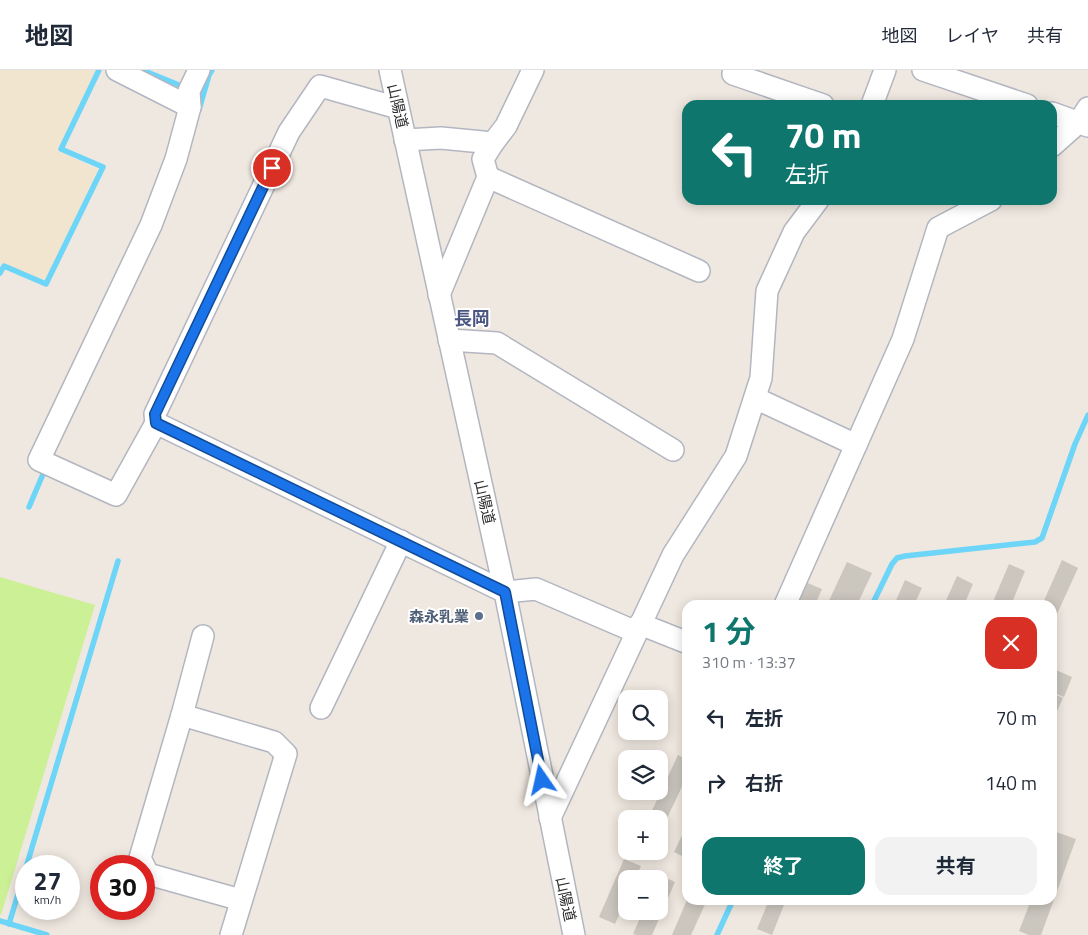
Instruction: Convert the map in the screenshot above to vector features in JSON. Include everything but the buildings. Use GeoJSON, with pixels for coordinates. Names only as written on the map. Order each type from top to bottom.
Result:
{"type":"FeatureCollection","features":[{"type":"Feature","properties":{"kind":"street"},"geometry":{"type":"LineString","coordinates":[[117,70],[190,107]]}},
{"type":"Feature","properties":{"kind":"street"},"geometry":{"type":"LineString","coordinates":[[200,70],[189,91],[190,107],[176,159],[151,225],[39,460],[116,495],[156,423],[155,414],[289,132],[320,86],[398,108]]}},
{"type":"Feature","properties":{"kind":"street","name":"山陽道"},"geometry":{"type":"LineString","coordinates":[[390,70],[505,592],[574,935]]}},
{"type":"Feature","properties":{"kind":"street"},"geometry":{"type":"LineString","coordinates":[[439,295],[488,177],[483,159],[506,126],[533,70]]}},
{"type":"Feature","properties":{"kind":"street"},"geometry":{"type":"LineString","coordinates":[[734,70],[733,74],[808,100]]}},
{"type":"Feature","properties":{"kind":"street"},"geometry":{"type":"LineString","coordinates":[[874,100],[886,70]]}},
{"type":"Feature","properties":{"kind":"street"},"geometry":{"type":"LineString","coordinates":[[923,70],[1012,100]]}},
{"type":"Feature","properties":{"kind":"street"},"geometry":{"type":"LineString","coordinates":[[1057,115],[1085,119]]}},
{"type":"Feature","properties":{"kind":"street"},"geometry":{"type":"LineString","coordinates":[[1057,142],[1085,119]]}},
{"type":"Feature","properties":{"kind":"street"},"geometry":{"type":"LineString","coordinates":[[405,140],[442,138],[493,143]]}},
{"type":"Feature","properties":{"kind":"street"},"geometry":{"type":"LineString","coordinates":[[488,177],[699,271]]}},
{"type":"Feature","properties":{"kind":"street"},"geometry":{"type":"LineString","coordinates":[[550,818],[673,555],[736,456],[761,378],[767,291],[794,232],[814,205]]}},
{"type":"Feature","properties":{"kind":"street"},"geometry":{"type":"LineString","coordinates":[[786,600],[903,339],[938,228],[982,205]]}},
{"type":"Feature","properties":{"kind":"street"},"geometry":{"type":"LineString","coordinates":[[449,340],[497,342],[673,450]]}},
{"type":"Feature","properties":{"kind":"street"},"geometry":{"type":"LineString","coordinates":[[755,398],[856,445]]}},
{"type":"Feature","properties":{"kind":"street"},"geometry":{"type":"LineString","coordinates":[[156,423],[505,592],[536,589],[638,628],[682,642]]}},
{"type":"Feature","properties":{"kind":"street"},"geometry":{"type":"LineString","coordinates":[[321,708],[401,541]]}},
{"type":"Feature","properties":{"kind":"street"},"geometry":{"type":"LineString","coordinates":[[203,636],[140,858],[148,874],[241,900]]}},
{"type":"Feature","properties":{"kind":"street"},"geometry":{"type":"LineString","coordinates":[[182,715],[274,742],[286,754],[230,935]]}},
{"type":"Feature","properties":{"kind":"shaded area"},"geometry":{"type":"Polygon","coordinates":[[[0,70],[96,70],[57,150],[98,170],[45,280],[2,263],[0,266],[0,70]]]}},
{"type":"Feature","properties":{"kind":"green space"},"geometry":{"type":"Polygon","coordinates":[[[0,577],[95,605],[19,855],[15,855],[15,869],[0,914],[0,577]]]}},
{"type":"Feature","properties":{"kind":"waterway"},"geometry":{"type":"LineString","coordinates":[[0,273],[4,266],[46,284],[103,167],[61,149],[99,70]]}},
{"type":"Feature","properties":{"kind":"waterway"},"geometry":{"type":"LineString","coordinates":[[142,70],[179,85]]}},
{"type":"Feature","properties":{"kind":"waterway"},"geometry":{"type":"LineString","coordinates":[[199,110],[212,70]]}},
{"type":"Feature","properties":{"kind":"waterway"},"geometry":{"type":"LineString","coordinates":[[874,600],[892,564],[897,558],[1035,542],[1042,538],[1075,444],[1088,415]]}},
{"type":"Feature","properties":{"kind":"waterway"},"geometry":{"type":"LineString","coordinates":[[29,507],[46,467]]}},
{"type":"Feature","properties":{"kind":"waterway"},"geometry":{"type":"LineString","coordinates":[[9,924],[118,561]]}},
{"type":"Feature","properties":{"kind":"waterway"},"geometry":{"type":"LineString","coordinates":[[717,935],[731,905]]}},
{"type":"Feature","properties":{"kind":"waterway"},"geometry":{"type":"LineString","coordinates":[[0,921],[47,935]]}},
{"type":"Feature","properties":{"kind":"place","name":"森永乳業"},"geometry":{"type":"Point","coordinates":[479,616]}},
{"type":"Feature","properties":{"kind":"district","name":"長岡"},"geometry":{"type":"Point","coordinates":[472,318]}},
{"type":"Feature","properties":{"kind":"route"},"geometry":{"type":"LineString","coordinates":[[272,168],[155,414],[156,423],[505,592],[542,780]]}}]}
